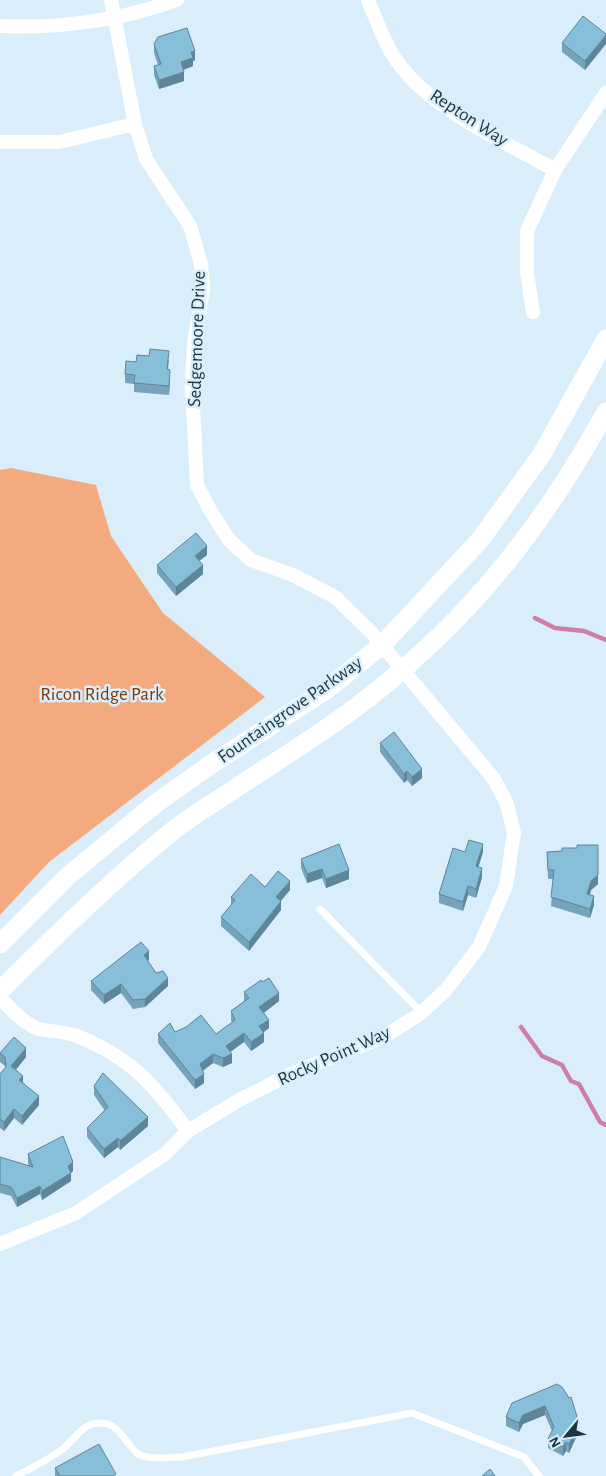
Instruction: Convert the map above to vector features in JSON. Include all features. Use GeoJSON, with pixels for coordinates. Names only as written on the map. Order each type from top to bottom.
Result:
{"type":"FeatureCollection","features":[{"type":"Feature","properties":{"kind":"main road","name":"Fountaingrove Parkway"},"geometry":{"type":"LineString","coordinates":[[0,944],[68,876],[155,804],[213,763],[326,690],[382,645],[480,540],[542,454],[606,339]]}},
{"type":"Feature","properties":{"kind":"main road","name":"Fountaingrove Parkway"},"geometry":{"type":"LineString","coordinates":[[0,991],[89,902],[176,828],[346,716],[403,670],[508,563],[568,479],[606,412]]}},
{"type":"Feature","properties":{"kind":"street","name":"Sedgemoore Drive"},"geometry":{"type":"LineString","coordinates":[[111,0],[135,124],[146,159],[190,226],[201,264],[203,290],[194,343],[192,386],[197,485],[229,540],[251,560],[293,575],[335,597],[382,645],[403,670]]}},
{"type":"Feature","properties":{"kind":"street"},"geometry":{"type":"LineString","coordinates":[[0,26],[84,22],[157,7],[177,0]]}},
{"type":"Feature","properties":{"kind":"street","name":"Repton Way"},"geometry":{"type":"LineString","coordinates":[[368,0],[392,53],[414,80],[446,108],[555,170]]}},
{"type":"Feature","properties":{"kind":"street"},"geometry":{"type":"LineString","coordinates":[[533,312],[527,273],[527,230],[555,170],[606,93]]}},
{"type":"Feature","properties":{"kind":"street"},"geometry":{"type":"LineString","coordinates":[[0,142],[59,142],[135,124]]}},
{"type":"Feature","properties":{"kind":"street","name":"Rocky Point Way"},"geometry":{"type":"LineString","coordinates":[[0,1244],[76,1213],[165,1154],[188,1131],[240,1099],[291,1074],[383,1037],[421,1012],[446,990],[478,947],[506,886],[514,833],[507,804],[494,779],[403,670]]}},
{"type":"Feature","properties":{"kind":"street"},"geometry":{"type":"LineString","coordinates":[[0,998],[14,1012],[39,1029],[74,1035],[114,1053],[142,1074],[165,1100],[188,1131]]}},
{"type":"Feature","properties":{"kind":"lane"},"geometry":{"type":"LineString","coordinates":[[320,909],[421,1012]]}},
{"type":"Feature","properties":{"kind":"lane"},"geometry":{"type":"LineString","coordinates":[[16,1476],[45,1461],[64,1448],[84,1429],[98,1422],[113,1425],[137,1453],[148,1457],[182,1457],[412,1413],[524,1457],[539,1476]]}},
{"type":"Feature","properties":{"kind":"green space","name":"Ricon Ridge Park"},"geometry":{"type":"Polygon","coordinates":[[[11,468],[96,485],[111,536],[163,613],[265,697],[49,862],[0,915],[0,470],[11,468]]]}},
{"type":"Feature","properties":{"kind":"building"},"geometry":{"type":"Polygon","coordinates":[[[583,16],[606,34],[585,61],[562,43],[583,16]]]}},
{"type":"Feature","properties":{"kind":"building"},"geometry":{"type":"Polygon","coordinates":[[[187,28],[195,51],[191,52],[193,58],[181,62],[184,72],[159,80],[154,66],[161,64],[154,44],[158,37],[187,28]]]}},
{"type":"Feature","properties":{"kind":"building"},"geometry":{"type":"Polygon","coordinates":[[[150,349],[169,351],[167,369],[170,370],[169,386],[134,383],[135,375],[125,374],[126,361],[136,362],[137,355],[149,356],[150,349]]]}},
{"type":"Feature","properties":{"kind":"building"},"geometry":{"type":"Polygon","coordinates":[[[196,533],[207,546],[195,556],[203,565],[176,587],[157,565],[196,533]]]}},
{"type":"Feature","properties":{"kind":"building"},"geometry":{"type":"Polygon","coordinates":[[[394,732],[422,769],[412,777],[407,771],[404,774],[380,743],[394,732]]]}},
{"type":"Feature","properties":{"kind":"building"},"geometry":{"type":"Polygon","coordinates":[[[469,840],[483,844],[476,866],[482,868],[476,889],[468,886],[463,902],[439,894],[453,848],[465,852],[469,840]]]}},
{"type":"Feature","properties":{"kind":"building"},"geometry":{"type":"Polygon","coordinates":[[[339,844],[349,870],[326,879],[322,869],[307,874],[301,859],[339,844]]]}},
{"type":"Feature","properties":{"kind":"building"},"geometry":{"type":"Polygon","coordinates":[[[577,845],[598,845],[598,875],[591,881],[587,894],[594,896],[590,909],[551,897],[554,870],[548,870],[547,852],[562,851],[562,848],[577,848],[577,845]]]}},
{"type":"Feature","properties":{"kind":"building"},"geometry":{"type":"Polygon","coordinates":[[[278,871],[290,881],[276,897],[281,901],[249,942],[221,917],[235,900],[231,897],[251,874],[265,887],[278,871]]]}},
{"type":"Feature","properties":{"kind":"building"},"geometry":{"type":"Polygon","coordinates":[[[141,942],[149,951],[144,955],[156,973],[163,971],[168,978],[145,999],[133,1000],[121,984],[104,995],[91,981],[141,942]]]}},
{"type":"Feature","properties":{"kind":"building"},"geometry":{"type":"Polygon","coordinates":[[[269,978],[279,993],[259,1007],[269,1020],[259,1026],[264,1033],[251,1042],[244,1033],[226,1046],[232,1054],[223,1058],[213,1054],[200,1064],[204,1074],[195,1080],[158,1034],[170,1023],[175,1032],[186,1027],[201,1015],[216,1034],[235,1020],[231,1011],[249,998],[244,992],[261,980],[262,982],[269,978]]]}},
{"type":"Feature","properties":{"kind":"building"},"geometry":{"type":"Polygon","coordinates":[[[14,1037],[26,1048],[11,1066],[23,1076],[19,1080],[39,1096],[22,1116],[14,1109],[4,1122],[0,1119],[0,1074],[6,1067],[5,1057],[0,1053],[14,1037]]]}},
{"type":"Feature","properties":{"kind":"building"},"geometry":{"type":"Polygon","coordinates":[[[103,1073],[148,1117],[120,1141],[118,1138],[104,1149],[87,1128],[108,1107],[94,1086],[103,1073]]]}},
{"type":"Feature","properties":{"kind":"building"},"geometry":{"type":"Polygon","coordinates":[[[63,1136],[73,1162],[68,1166],[71,1173],[42,1191],[40,1186],[17,1198],[11,1187],[0,1184],[0,1157],[33,1167],[28,1154],[63,1136]]]}},
{"type":"Feature","properties":{"kind":"building"},"geometry":{"type":"Polygon","coordinates":[[[557,1384],[562,1387],[569,1398],[571,1397],[579,1423],[569,1444],[566,1442],[563,1447],[548,1439],[554,1427],[545,1406],[523,1415],[519,1423],[506,1417],[512,1403],[557,1384]]]}},
{"type":"Feature","properties":{"kind":"building"},"geometry":{"type":"Polygon","coordinates":[[[99,1444],[116,1474],[113,1476],[60,1476],[55,1468],[99,1444]]]}},
{"type":"Feature","properties":{"kind":"building"},"geometry":{"type":"Polygon","coordinates":[[[490,1469],[495,1476],[482,1476],[490,1469]]]}},
{"type":"Feature","properties":{"kind":"waterway"},"geometry":{"type":"LineString","coordinates":[[535,618],[555,628],[584,631],[606,640]]}},
{"type":"Feature","properties":{"kind":"waterway"},"geometry":{"type":"LineString","coordinates":[[521,1027],[542,1056],[562,1065],[571,1081],[579,1084],[600,1122],[606,1125]]}}]}
